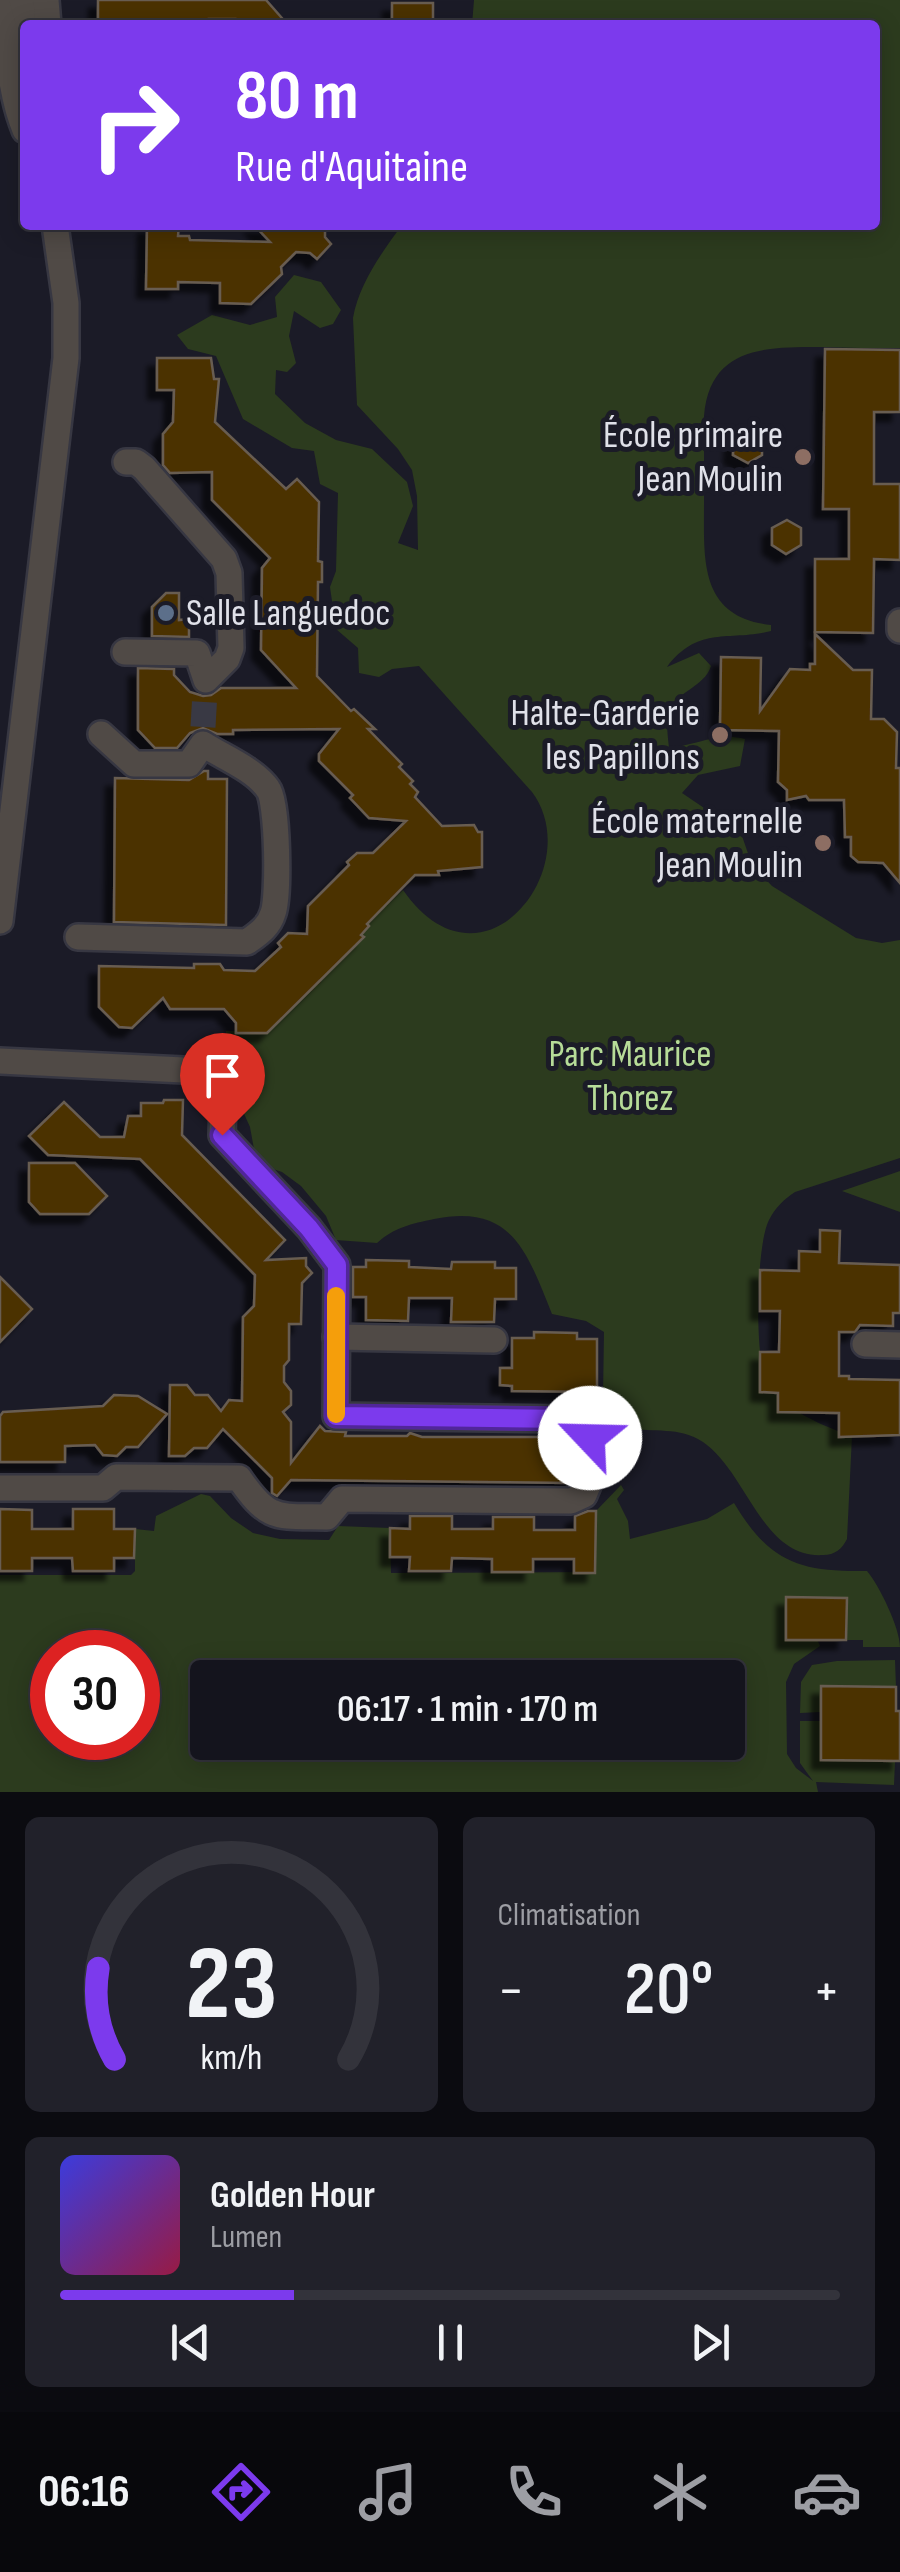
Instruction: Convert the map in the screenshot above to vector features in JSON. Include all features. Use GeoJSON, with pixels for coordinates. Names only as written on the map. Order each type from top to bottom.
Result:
{"type":"FeatureCollection","features":[{"type":"Feature","properties":{"kind":"street"},"geometry":{"type":"LineString","coordinates":[[6,0],[5,22],[20,110]]}},
{"type":"Feature","properties":{"kind":"street"},"geometry":{"type":"LineString","coordinates":[[0,84],[20,119]]}},
{"type":"Feature","properties":{"kind":"street"},"geometry":{"type":"LineString","coordinates":[[0,921],[66,358],[65,292],[55,230]]}},
{"type":"Feature","properties":{"kind":"street"},"geometry":{"type":"LineString","coordinates":[[125,652],[197,653],[205,686],[231,648],[230,573],[215,544],[144,468],[136,462],[126,462]]}},
{"type":"Feature","properties":{"kind":"street"},"geometry":{"type":"LineString","coordinates":[[900,622],[900,630]]}},
{"type":"Feature","properties":{"kind":"street"},"geometry":{"type":"LineString","coordinates":[[78,938],[248,942],[264,929],[274,912],[276,812],[269,790],[203,736],[189,764],[134,764],[101,734]]}},
{"type":"Feature","properties":{"kind":"street"},"geometry":{"type":"LineString","coordinates":[[0,1061],[224,1072],[222,1135],[309,1228],[337,1265],[336,1416],[568,1419],[582,1427],[590,1438]]}},
{"type":"Feature","properties":{"kind":"street"},"geometry":{"type":"LineString","coordinates":[[336,1337],[494,1340]]}},
{"type":"Feature","properties":{"kind":"street"},"geometry":{"type":"LineString","coordinates":[[865,1344],[900,1345]]}},
{"type":"Feature","properties":{"kind":"street"},"geometry":{"type":"LineString","coordinates":[[0,1488],[103,1488],[116,1477],[238,1478],[255,1502],[274,1516],[327,1518],[342,1499],[571,1500],[584,1494],[589,1484]]}},
{"type":"Feature","properties":{"kind":"green space","name":"Parc Maurice Thorez"},"geometry":{"type":"Polygon","coordinates":[[[474,0],[900,0],[900,348],[762,350],[729,363],[717,376],[708,393],[704,416],[706,565],[718,598],[730,611],[747,620],[771,625],[771,631],[703,640],[679,654],[667,667],[699,653],[711,666],[702,680],[672,706],[667,718],[669,748],[716,738],[745,739],[740,766],[698,775],[682,793],[741,833],[752,865],[772,886],[856,938],[882,943],[900,940],[900,1158],[795,1192],[769,1220],[761,1253],[758,1327],[767,1383],[793,1409],[852,1436],[847,1539],[831,1554],[802,1553],[785,1543],[770,1529],[718,1456],[694,1437],[628,1428],[616,1440],[616,1461],[602,1461],[604,1332],[586,1321],[552,1314],[534,1271],[513,1237],[482,1218],[460,1216],[411,1225],[377,1243],[336,1240],[326,1216],[301,1186],[256,1160],[250,1127],[241,1107],[226,1089],[226,1031],[246,1031],[403,890],[434,921],[464,933],[493,928],[518,912],[537,886],[547,855],[546,822],[532,792],[419,666],[392,669],[379,677],[359,673],[358,648],[336,629],[330,587],[336,571],[338,493],[320,484],[314,451],[292,448],[243,419],[216,356],[188,349],[177,335],[212,315],[250,325],[277,317],[275,297],[294,275],[321,282],[341,310],[333,324],[320,328],[294,311],[289,336],[296,363],[287,372],[276,370],[275,394],[305,423],[336,440],[372,449],[407,482],[413,506],[398,543],[418,550],[417,496],[412,470],[357,405],[353,318],[356,305],[372,269],[398,230],[880,230],[880,20],[472,20],[474,0]]]}},
{"type":"Feature","properties":{"kind":"green space"},"geometry":{"type":"Polygon","coordinates":[[[900,1171],[900,1212],[842,1191],[900,1171]]]}},
{"type":"Feature","properties":{"kind":"green space"},"geometry":{"type":"Polygon","coordinates":[[[621,1485],[624,1490],[617,1499],[628,1521],[630,1539],[707,1519],[734,1503],[761,1539],[789,1560],[823,1569],[867,1571],[888,1607],[900,1647],[863,1647],[863,1640],[846,1640],[846,1633],[817,1639],[820,1646],[794,1664],[786,1682],[787,1754],[796,1768],[813,1781],[800,1763],[800,1721],[821,1721],[821,1760],[895,1761],[894,1785],[816,1782],[818,1792],[0,1792],[0,1575],[131,1575],[135,1571],[135,1529],[154,1531],[156,1516],[201,1494],[210,1496],[253,1533],[280,1539],[329,1540],[338,1526],[390,1528],[391,1573],[594,1572],[596,1511],[621,1485]]]}},
{"type":"Feature","properties":{"kind":"green space"},"geometry":{"type":"Polygon","coordinates":[[[895,1660],[896,1687],[822,1686],[821,1712],[800,1713],[801,1682],[812,1665],[895,1660]]]}},
{"type":"Feature","properties":{"kind":"building"},"geometry":{"type":"Polygon","coordinates":[[[98,0],[266,0],[284,20],[209,19],[98,20],[98,0]]]}},
{"type":"Feature","properties":{"kind":"building"},"geometry":{"type":"Polygon","coordinates":[[[392,3],[433,3],[433,20],[392,20],[392,3]]]}},
{"type":"Feature","properties":{"kind":"building"},"geometry":{"type":"Polygon","coordinates":[[[147,230],[179,230],[178,236],[189,236],[190,240],[270,242],[259,230],[325,230],[331,244],[317,259],[310,253],[296,252],[281,267],[282,274],[251,304],[220,303],[220,283],[178,282],[178,289],[146,289],[147,230]]]}},
{"type":"Feature","properties":{"kind":"building"},"geometry":{"type":"Polygon","coordinates":[[[825,349],[900,350],[900,412],[874,412],[874,484],[900,484],[900,560],[874,559],[873,633],[815,632],[815,559],[849,559],[849,509],[823,509],[825,349]]]}},
{"type":"Feature","properties":{"kind":"building"},"geometry":{"type":"Polygon","coordinates":[[[157,358],[211,358],[214,379],[219,379],[215,422],[286,489],[297,479],[319,502],[318,561],[322,562],[322,582],[318,582],[317,676],[375,729],[368,729],[402,764],[399,767],[418,792],[415,797],[442,826],[474,825],[482,832],[482,867],[415,875],[367,924],[361,935],[364,937],[267,1033],[236,1033],[236,1023],[224,1009],[170,1009],[163,998],[132,1028],[119,1027],[99,1007],[99,966],[194,968],[194,964],[220,964],[224,970],[255,971],[281,947],[278,943],[288,933],[307,934],[308,906],[349,865],[347,862],[357,853],[373,853],[406,821],[369,818],[350,798],[353,795],[319,761],[319,754],[339,729],[233,730],[233,734],[217,734],[203,728],[190,733],[177,748],[155,748],[138,730],[138,668],[174,669],[174,675],[190,692],[203,696],[221,688],[296,688],[261,650],[262,568],[270,558],[212,500],[212,472],[170,473],[163,465],[163,434],[173,422],[174,390],[157,390],[157,358]]]}},
{"type":"Feature","properties":{"kind":"building"},"geometry":{"type":"Polygon","coordinates":[[[748,430],[762,438],[762,455],[748,463],[733,455],[734,437],[748,430]]]}},
{"type":"Feature","properties":{"kind":"building"},"geometry":{"type":"Polygon","coordinates":[[[787,520],[801,528],[801,545],[786,554],[772,545],[772,528],[787,520]]]}},
{"type":"Feature","properties":{"kind":"building","name":"Salle Languedoc"},"geometry":{"type":"Polygon","coordinates":[[[166,593],[179,593],[179,620],[189,619],[189,637],[152,636],[152,607],[166,593]]]}},
{"type":"Feature","properties":{"kind":"building"},"geometry":{"type":"Polygon","coordinates":[[[815,634],[853,670],[872,670],[871,719],[884,719],[897,732],[900,883],[883,863],[858,862],[851,856],[851,837],[845,837],[844,800],[809,800],[806,796],[787,800],[787,790],[778,782],[779,731],[720,730],[721,657],[761,658],[760,711],[790,669],[810,670],[810,664],[815,664],[815,634]]]}},
{"type":"Feature","properties":{"kind":"building"},"geometry":{"type":"Polygon","coordinates":[[[208,771],[208,779],[227,779],[226,925],[114,922],[115,778],[189,780],[208,771]]]}},
{"type":"Feature","properties":{"kind":"building"},"geometry":{"type":"Polygon","coordinates":[[[183,1100],[182,1135],[285,1240],[266,1260],[306,1258],[312,1273],[302,1283],[301,1324],[289,1324],[289,1360],[284,1366],[284,1382],[291,1391],[291,1405],[283,1412],[291,1422],[291,1463],[320,1426],[325,1431],[346,1432],[345,1436],[410,1433],[422,1437],[560,1437],[560,1441],[576,1445],[572,1483],[291,1480],[277,1496],[272,1493],[272,1478],[223,1429],[207,1448],[194,1448],[185,1456],[169,1456],[170,1385],[187,1385],[195,1395],[208,1395],[221,1411],[229,1400],[242,1401],[243,1317],[254,1306],[255,1275],[140,1159],[48,1155],[29,1136],[64,1102],[100,1137],[124,1137],[128,1116],[141,1116],[141,1103],[183,1100]]]}},
{"type":"Feature","properties":{"kind":"building"},"geometry":{"type":"Polygon","coordinates":[[[29,1163],[75,1163],[107,1196],[89,1214],[40,1214],[29,1202],[29,1163]]]}},
{"type":"Feature","properties":{"kind":"building"},"geometry":{"type":"Polygon","coordinates":[[[820,1230],[840,1231],[839,1263],[900,1265],[900,1313],[893,1313],[893,1326],[860,1325],[855,1332],[839,1332],[839,1376],[900,1380],[900,1435],[839,1437],[839,1413],[778,1412],[778,1393],[760,1392],[760,1352],[779,1352],[780,1311],[760,1311],[760,1270],[799,1271],[799,1251],[820,1252],[820,1230]]]}},
{"type":"Feature","properties":{"kind":"building"},"geometry":{"type":"Polygon","coordinates":[[[366,1260],[409,1261],[409,1267],[451,1269],[452,1262],[495,1262],[495,1268],[516,1268],[516,1299],[495,1299],[494,1322],[451,1322],[452,1298],[409,1298],[408,1321],[366,1320],[366,1297],[353,1297],[353,1267],[366,1267],[366,1260]]]}},
{"type":"Feature","properties":{"kind":"building"},"geometry":{"type":"Polygon","coordinates":[[[0,1277],[32,1309],[0,1342],[0,1277]]]}},
{"type":"Feature","properties":{"kind":"building"},"geometry":{"type":"Polygon","coordinates":[[[534,1332],[577,1333],[577,1339],[597,1339],[597,1392],[512,1391],[512,1386],[500,1385],[500,1368],[512,1368],[512,1338],[534,1338],[534,1332]]]}},
{"type":"Feature","properties":{"kind":"building"},"geometry":{"type":"Polygon","coordinates":[[[114,1395],[138,1396],[167,1414],[138,1447],[126,1447],[117,1456],[103,1455],[95,1445],[65,1446],[65,1462],[0,1462],[3,1412],[103,1406],[114,1395]]]}},
{"type":"Feature","properties":{"kind":"building"},"geometry":{"type":"Polygon","coordinates":[[[0,1509],[32,1510],[32,1529],[73,1529],[73,1509],[114,1509],[114,1529],[135,1529],[134,1558],[114,1558],[114,1571],[73,1571],[72,1558],[32,1558],[32,1571],[0,1571],[0,1509]]]}},
{"type":"Feature","properties":{"kind":"building"},"geometry":{"type":"Polygon","coordinates":[[[596,1511],[595,1573],[574,1573],[574,1559],[533,1559],[533,1572],[492,1572],[492,1559],[452,1558],[451,1571],[409,1571],[410,1557],[390,1557],[390,1528],[410,1529],[410,1516],[452,1516],[452,1529],[493,1529],[493,1517],[534,1517],[534,1530],[575,1530],[575,1516],[596,1511]]]}},
{"type":"Feature","properties":{"kind":"building"},"geometry":{"type":"Polygon","coordinates":[[[786,1597],[847,1598],[846,1640],[786,1640],[786,1597]]]}},
{"type":"Feature","properties":{"kind":"building"},"geometry":{"type":"Polygon","coordinates":[[[821,1686],[896,1687],[900,1761],[821,1760],[821,1686]]]}},
{"type":"Feature","properties":{"kind":"tunnel"},"geometry":{"type":"LineString","coordinates":[[203,727],[205,692]]}},
{"type":"Feature","properties":{"kind":"tunnel"},"geometry":{"type":"LineString","coordinates":[[589,1483],[591,1438]]}},
{"type":"Feature","properties":{"kind":"slow traffic"},"geometry":{"type":"LineString","coordinates":[[336,1296],[336,1414]]}},
{"type":"Feature","properties":{"kind":"place","name":"École primaire Jean Moulin"},"geometry":{"type":"Point","coordinates":[803,457]}},
{"type":"Feature","properties":{"kind":"place","name":"Salle Languedoc"},"geometry":{"type":"Point","coordinates":[166,613]}},
{"type":"Feature","properties":{"kind":"place","name":"Halte-Garderie les Papillons"},"geometry":{"type":"Point","coordinates":[720,735]}},
{"type":"Feature","properties":{"kind":"place","name":"École maternelle Jean Moulin"},"geometry":{"type":"Point","coordinates":[823,843]}},
{"type":"Feature","properties":{"kind":"route"},"geometry":{"type":"LineString","coordinates":[[222,1135],[309,1228],[337,1265],[336,1416],[568,1419],[582,1427],[590,1438]]}}]}
